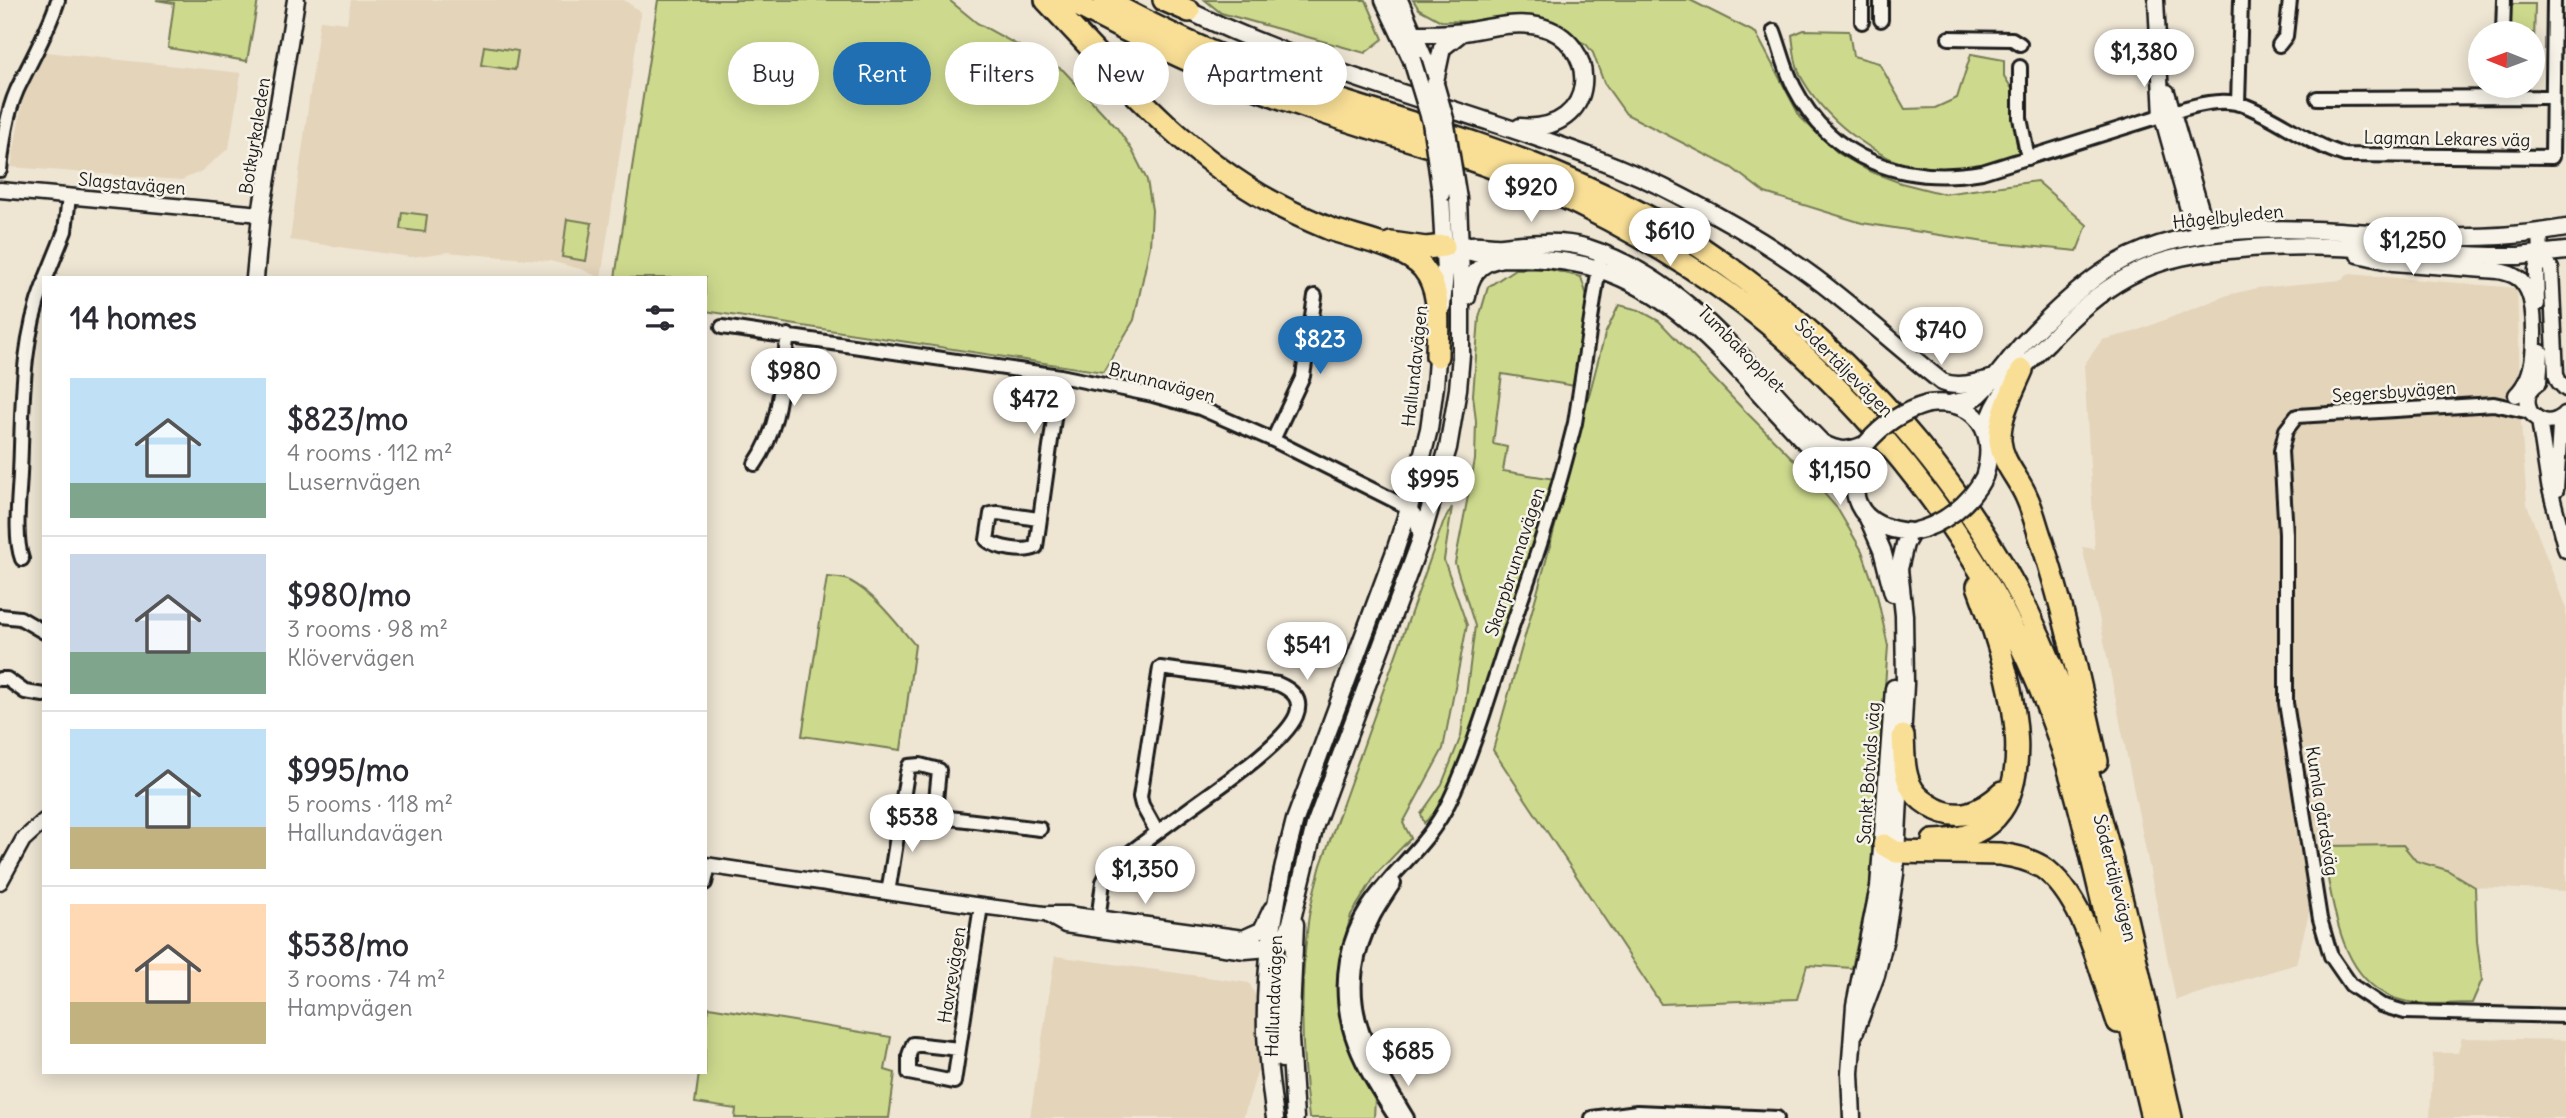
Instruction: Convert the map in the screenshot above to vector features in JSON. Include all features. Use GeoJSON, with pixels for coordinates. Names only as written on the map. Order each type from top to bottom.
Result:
{"type":"FeatureCollection","features":[{"type":"Feature","properties":{"kind":"highway"},"geometry":{"type":"LineString","coordinates":[[1046,0],[1166,124],[1210,162],[1272,202],[1331,229],[1368,240],[1408,257],[1424,269],[1432,283],[1438,311],[1437,356]]}},
{"type":"Feature","properties":{"kind":"highway"},"geometry":{"type":"LineString","coordinates":[[1068,0],[1131,34],[1219,74],[1292,102],[1479,163],[1542,187],[1617,223],[1686,264],[1744,304],[1832,383],[1897,453],[1958,535],[1995,593],[2030,663],[2057,732],[2079,801],[2151,1118]]}},
{"type":"Feature","properties":{"kind":"highway","name":"Södertäljevägen"},"geometry":{"type":"LineString","coordinates":[[1105,0],[1225,58],[1296,85],[1489,148],[1563,176],[1627,206],[1696,244],[1745,279],[1812,332],[1870,390],[1927,454],[1972,518],[2006,572],[2063,692],[2095,794],[2124,908],[2171,1118]]}},
{"type":"Feature","properties":{"kind":"highway"},"geometry":{"type":"LineString","coordinates":[[1164,0],[1182,6]]}},
{"type":"Feature","properties":{"kind":"highway"},"geometry":{"type":"LineString","coordinates":[[1368,240],[1426,248],[1452,247]]}},
{"type":"Feature","properties":{"kind":"highway"},"geometry":{"type":"LineString","coordinates":[[2022,370],[2004,414],[2000,436],[2004,457],[2027,497],[2067,625],[2114,834],[2124,908]]}},
{"type":"Feature","properties":{"kind":"highway"},"geometry":{"type":"LineString","coordinates":[[1987,469],[2014,488],[2036,524]]}},
{"type":"Feature","properties":{"kind":"highway"},"geometry":{"type":"LineString","coordinates":[[1892,846],[1954,839],[1981,828],[1991,820],[2009,795],[2015,776],[2017,741],[2011,690],[1993,627],[1958,535]]}},
{"type":"Feature","properties":{"kind":"highway"},"geometry":{"type":"LineString","coordinates":[[1903,736],[1906,772],[1911,788],[1920,799],[1945,814],[1960,816],[1977,811],[2002,793],[2015,776]]}},
{"type":"Feature","properties":{"kind":"highway"},"geometry":{"type":"LineString","coordinates":[[1892,846],[2018,856],[2043,868],[2052,877],[2068,895],[2084,924],[2151,1118]]}},
{"type":"Feature","properties":{"kind":"main road","name":"Botkyrkaleden"},"geometry":{"type":"LineString","coordinates":[[255,276],[261,214],[296,0]]}},
{"type":"Feature","properties":{"kind":"main road","name":"Hallundavägen"},"geometry":{"type":"LineString","coordinates":[[1271,949],[1287,934],[1315,825],[1420,542],[1436,494],[1454,419],[1461,352],[1452,247],[1441,194],[1432,122],[1412,60],[1384,0]]}},
{"type":"Feature","properties":{"kind":"main road","name":"Hallundavägen"},"geometry":{"type":"LineString","coordinates":[[1275,1118],[1267,1059],[1266,1006],[1271,949],[1285,857],[1295,820],[1409,508],[1429,429],[1445,273],[1460,220],[1445,119],[1416,34],[1399,0]]}},
{"type":"Feature","properties":{"kind":"main road"},"geometry":{"type":"LineString","coordinates":[[1182,6],[1243,37],[1311,63],[1619,168],[1684,197],[1813,276],[1942,382],[1963,386],[1994,378]]}},
{"type":"Feature","properties":{"kind":"main road"},"geometry":{"type":"LineString","coordinates":[[1395,22],[1409,33],[1416,34],[1463,32],[1510,25],[1539,26],[1560,36],[1573,49],[1582,64],[1584,77],[1579,102],[1560,121],[1547,127],[1501,126]]}},
{"type":"Feature","properties":{"kind":"main road"},"geometry":{"type":"LineString","coordinates":[[1435,84],[1443,48],[1463,32]]}},
{"type":"Feature","properties":{"kind":"main road","name":"Tumbakopplet"},"geometry":{"type":"LineString","coordinates":[[1460,220],[1472,236],[1586,248],[1600,261],[1641,286],[1677,313],[1721,354],[1807,445],[1841,470],[1854,484]]}},
{"type":"Feature","properties":{"kind":"main road","name":"Hågelbyleden"},"geometry":{"type":"LineString","coordinates":[[1949,403],[1971,400],[1980,394],[2045,320],[2102,272],[2142,250],[2167,242],[2202,235],[2291,230],[2483,237],[2566,228]]}},
{"type":"Feature","properties":{"kind":"main road","name":"Tumbakopplet"},"geometry":{"type":"LineString","coordinates":[[1452,247],[1502,246],[1521,242]]}},
{"type":"Feature","properties":{"kind":"main road","name":"Hågelbyleden"},"geometry":{"type":"LineString","coordinates":[[1986,431],[1991,413],[2001,395],[2066,322],[2127,276],[2173,258],[2206,252],[2297,244],[2466,255],[2519,256],[2566,251]]}},
{"type":"Feature","properties":{"kind":"main road","name":"Tumbakopplet"},"geometry":{"type":"LineString","coordinates":[[1452,247],[1474,254],[1503,258],[1600,261],[1643,271],[1714,327],[1822,443],[1838,451],[1859,452]]}},
{"type":"Feature","properties":{"kind":"main road"},"geometry":{"type":"LineString","coordinates":[[1461,352],[1471,280],[1483,264],[1503,258]]}},
{"type":"Feature","properties":{"kind":"main road"},"geometry":{"type":"LineString","coordinates":[[1908,355],[1949,403],[1972,414],[1986,431],[1987,469],[1967,501],[1952,514],[1912,532],[1886,528],[1867,516],[1855,495],[1859,452],[1903,412],[1928,404],[1949,403]]}},
{"type":"Feature","properties":{"kind":"main road","name":"Sankt Botvids väg"},"geometry":{"type":"LineString","coordinates":[[1867,516],[1890,576],[1896,624],[1892,846]]}},
{"type":"Feature","properties":{"kind":"main road","name":"Sankt Botvids väg"},"geometry":{"type":"LineString","coordinates":[[1852,1118],[1850,1073],[1855,1005],[1892,846],[1903,736],[1906,640],[1899,569],[1905,544],[1912,532]]}},
{"type":"Feature","properties":{"kind":"main road","name":"Hallundavägen"},"geometry":{"type":"LineString","coordinates":[[1292,1097],[1290,1002],[1298,897]]}},
{"type":"Feature","properties":{"kind":"main road","name":"Hallundavägen"},"geometry":{"type":"LineString","coordinates":[[1271,949],[1279,961],[1278,1040],[1295,1118]]}},
{"type":"Feature","properties":{"kind":"street"},"geometry":{"type":"LineString","coordinates":[[1862,23],[1863,0]]}},
{"type":"Feature","properties":{"kind":"street"},"geometry":{"type":"LineString","coordinates":[[1881,0],[1881,20]]}},
{"type":"Feature","properties":{"kind":"street"},"geometry":{"type":"LineString","coordinates":[[2155,0],[2159,60],[2167,114],[2189,213],[2202,235],[2206,252]]}},
{"type":"Feature","properties":{"kind":"street"},"geometry":{"type":"LineString","coordinates":[[2238,104],[2241,0]]}},
{"type":"Feature","properties":{"kind":"street"},"geometry":{"type":"LineString","coordinates":[[2279,45],[2286,36],[2290,0]]}},
{"type":"Feature","properties":{"kind":"street"},"geometry":{"type":"LineString","coordinates":[[2503,21],[2504,0]]}},
{"type":"Feature","properties":{"kind":"street","name":"Lagman Lekares väg"},"geometry":{"type":"LineString","coordinates":[[1774,31],[1795,89],[1817,121],[1833,137],[1875,163],[1919,176],[1947,178],[1982,173],[2208,103],[2246,106],[2321,147],[2345,155],[2552,158],[2552,97],[2560,34],[2554,0]]}},
{"type":"Feature","properties":{"kind":"street"},"geometry":{"type":"LineString","coordinates":[[0,170],[3,125],[49,25],[56,1]]}},
{"type":"Feature","properties":{"kind":"street"},"geometry":{"type":"LineString","coordinates":[[1949,38],[2012,39],[2020,44]]}},
{"type":"Feature","properties":{"kind":"street"},"geometry":{"type":"LineString","coordinates":[[2020,67],[2020,118],[2028,158]]}},
{"type":"Feature","properties":{"kind":"street"},"geometry":{"type":"LineString","coordinates":[[2317,98],[2468,92]]}},
{"type":"Feature","properties":{"kind":"street"},"geometry":{"type":"LineString","coordinates":[[2545,96],[2552,97]]}},
{"type":"Feature","properties":{"kind":"street","name":"Slagstavägen"},"geometry":{"type":"LineString","coordinates":[[0,190],[261,214]]}},
{"type":"Feature","properties":{"kind":"street"},"geometry":{"type":"LineString","coordinates":[[47,276],[65,231],[69,197]]}},
{"type":"Feature","properties":{"kind":"street"},"geometry":{"type":"LineString","coordinates":[[2528,389],[2541,344],[2536,270],[2541,253],[2540,232]]}},
{"type":"Feature","properties":{"kind":"street"},"geometry":{"type":"LineString","coordinates":[[2297,244],[2325,252],[2510,265],[2529,280],[2537,301]]}},
{"type":"Feature","properties":{"kind":"street"},"geometry":{"type":"LineString","coordinates":[[2541,253],[2551,270],[2554,364],[2562,385]]}},
{"type":"Feature","properties":{"kind":"street"},"geometry":{"type":"LineString","coordinates":[[2358,255],[2393,263],[2498,271],[2520,280],[2529,293],[2533,352],[2527,401],[2534,416],[2566,550]]}},
{"type":"Feature","properties":{"kind":"street","name":"Skarpbrunnavägen"},"geometry":{"type":"LineString","coordinates":[[1396,1118],[1369,1077],[1353,1042],[1348,1021],[1345,981],[1348,959],[1362,914],[1374,895],[1406,861],[1448,805],[1470,754],[1557,490],[1575,423],[1600,261]]}},
{"type":"Feature","properties":{"kind":"street"},"geometry":{"type":"LineString","coordinates":[[22,559],[19,513],[24,375],[31,327],[42,291]]}},
{"type":"Feature","properties":{"kind":"street"},"geometry":{"type":"LineString","coordinates":[[1273,440],[1303,376],[1315,296]]}},
{"type":"Feature","properties":{"kind":"street","name":"Brunnavägen"},"geometry":{"type":"LineString","coordinates":[[722,327],[1060,376],[1153,395],[1200,408],[1273,440],[1409,508]]}},
{"type":"Feature","properties":{"kind":"street"},"geometry":{"type":"LineString","coordinates":[[755,464],[773,432],[788,335]]}},
{"type":"Feature","properties":{"kind":"street"},"geometry":{"type":"LineString","coordinates":[[1038,519],[991,514],[987,540],[992,545],[1030,550],[1036,547],[1060,376]]}},
{"type":"Feature","properties":{"kind":"street"},"geometry":{"type":"LineString","coordinates":[[2528,389],[2552,380],[2562,385]]}},
{"type":"Feature","properties":{"kind":"street","name":"Segersbyvägen"},"geometry":{"type":"LineString","coordinates":[[2494,404],[2528,389]]}},
{"type":"Feature","properties":{"kind":"street","name":"Segersbyvägen"},"geometry":{"type":"LineString","coordinates":[[2297,416],[2494,404],[2534,416]]}},
{"type":"Feature","properties":{"kind":"street"},"geometry":{"type":"LineString","coordinates":[[2534,416],[2554,422],[2565,414]]}},
{"type":"Feature","properties":{"kind":"street"},"geometry":{"type":"LineString","coordinates":[[2554,500],[2560,426],[2565,414]]}},
{"type":"Feature","properties":{"kind":"street","name":"Kumla gårdsväg"},"geometry":{"type":"LineString","coordinates":[[2297,416],[2286,430],[2281,450],[2286,534],[2286,703],[2320,919],[2331,956],[2345,979],[2356,990],[2394,1010],[2566,1016]]}},
{"type":"Feature","properties":{"kind":"street"},"geometry":{"type":"LineString","coordinates":[[1420,542],[1418,522],[1409,508],[1436,494]]}},
{"type":"Feature","properties":{"kind":"street"},"geometry":{"type":"LineString","coordinates":[[0,617],[21,614],[42,630]]}},
{"type":"Feature","properties":{"kind":"street"},"geometry":{"type":"LineString","coordinates":[[1098,923],[1103,882],[1111,867],[1268,749],[1296,717],[1296,695],[1278,684],[1160,668],[1140,797],[1157,832]]}},
{"type":"Feature","properties":{"kind":"street"},"geometry":{"type":"LineString","coordinates":[[0,679],[7,679],[25,692],[42,695]]}},
{"type":"Feature","properties":{"kind":"street"},"geometry":{"type":"LineString","coordinates":[[888,893],[909,766],[920,765],[939,770],[933,816]]}},
{"type":"Feature","properties":{"kind":"street"},"geometry":{"type":"LineString","coordinates":[[901,814],[1040,829]]}},
{"type":"Feature","properties":{"kind":"street"},"geometry":{"type":"LineString","coordinates":[[0,882],[23,840],[42,823]]}},
{"type":"Feature","properties":{"kind":"street"},"geometry":{"type":"LineString","coordinates":[[1244,944],[1267,922],[1285,857]]}},
{"type":"Feature","properties":{"kind":"street","name":"Skarpbrunnavägen"},"geometry":{"type":"LineString","coordinates":[[1406,861],[1366,935],[1359,958],[1355,1005],[1359,1028],[1368,1051],[1407,1118]]}},
{"type":"Feature","properties":{"kind":"street"},"geometry":{"type":"LineString","coordinates":[[707,865],[981,906],[1044,914],[1067,914],[1098,923],[1271,949]]}},
{"type":"Feature","properties":{"kind":"street","name":"Havrevägen"},"geometry":{"type":"LineString","coordinates":[[958,1049],[913,1044],[909,1055],[909,1073],[954,1082],[981,906]]}},
{"type":"Feature","properties":{"kind":"street"},"geometry":{"type":"LineString","coordinates":[[1244,944],[1263,965],[1266,974],[1266,1006]]}},
{"type":"Feature","properties":{"kind":"street"},"geometry":{"type":"LineString","coordinates":[[1592,1118],[1630,1112],[1777,1118]]}},
{"type":"Feature","properties":{"kind":"shaded area"},"geometry":{"type":"Polygon","coordinates":[[[351,0],[624,0],[641,12],[601,276],[550,261],[448,252],[411,257],[290,240],[320,20],[347,23],[351,0]]]}},
{"type":"Feature","properties":{"kind":"shaded area"},"geometry":{"type":"Polygon","coordinates":[[[46,52],[241,73],[229,148],[200,172],[181,180],[11,167],[23,98],[46,52]]]}},
{"type":"Feature","properties":{"kind":"shaded area"},"geometry":{"type":"Polygon","coordinates":[[[2348,274],[2517,288],[2521,424],[2527,505],[2566,609],[2566,891],[2475,887],[2447,870],[2416,861],[2326,846],[2296,964],[2176,1000],[2100,621],[2082,547],[2095,549],[2084,365],[2102,340],[2134,332],[2228,295],[2258,288],[2342,280],[2348,274]]]}},
{"type":"Feature","properties":{"kind":"shaded area"},"geometry":{"type":"Polygon","coordinates":[[[1055,956],[1249,983],[1260,1005],[1261,1059],[1243,1118],[1030,1118],[1055,956]]]}},
{"type":"Feature","properties":{"kind":"shaded area"},"geometry":{"type":"Polygon","coordinates":[[[2462,1038],[2566,1040],[2566,1118],[2430,1118],[2433,1053],[2458,1053],[2462,1038]]]}},
{"type":"Feature","properties":{"kind":"green space"},"geometry":{"type":"Polygon","coordinates":[[[156,0],[258,0],[247,61],[168,48],[174,3],[156,0]]]}},
{"type":"Feature","properties":{"kind":"green space"},"geometry":{"type":"Polygon","coordinates":[[[658,0],[949,0],[977,23],[1012,42],[945,42],[945,105],[1059,105],[1059,68],[1073,81],[1073,105],[1096,105],[1117,128],[1147,180],[1152,210],[1150,246],[1134,320],[1103,372],[707,311],[707,276],[615,276],[658,0]]]}},
{"type":"Feature","properties":{"kind":"green space"},"geometry":{"type":"Polygon","coordinates":[[[1205,0],[1366,0],[1383,39],[1365,53],[1347,48],[1347,42],[1325,42],[1221,13],[1205,0]]]}},
{"type":"Feature","properties":{"kind":"green space"},"geometry":{"type":"Polygon","coordinates":[[[1413,0],[1690,0],[1756,33],[1800,117],[1838,153],[1869,171],[1944,194],[2037,181],[2087,225],[2077,251],[1985,242],[1862,223],[1765,193],[1732,168],[1626,114],[1604,83],[1593,53],[1586,44],[1527,16],[1489,22],[1441,21],[1419,9],[1413,0]]]}},
{"type":"Feature","properties":{"kind":"green space"},"geometry":{"type":"Polygon","coordinates":[[[2510,4],[2535,4],[2535,21],[2510,21],[2510,4]]]}},
{"type":"Feature","properties":{"kind":"green space"},"geometry":{"type":"Polygon","coordinates":[[[1804,30],[1849,31],[1853,56],[1879,63],[1905,109],[1935,108],[1957,98],[1971,54],[2004,60],[2004,76],[2014,92],[2014,124],[2019,157],[1966,168],[1934,170],[1896,161],[1878,152],[1843,127],[1814,97],[1804,82],[1797,65],[1792,35],[1804,30]]]}},
{"type":"Feature","properties":{"kind":"green space"},"geometry":{"type":"Polygon","coordinates":[[[484,46],[518,51],[515,70],[481,65],[484,46]]]}},
{"type":"Feature","properties":{"kind":"green space"},"geometry":{"type":"Polygon","coordinates":[[[402,212],[427,215],[425,232],[400,229],[402,212]]]}},
{"type":"Feature","properties":{"kind":"green space"},"geometry":{"type":"Polygon","coordinates":[[[567,219],[592,223],[586,261],[562,257],[567,219]]]}},
{"type":"Feature","properties":{"kind":"green space"},"geometry":{"type":"Polygon","coordinates":[[[1515,269],[1548,269],[1581,277],[1587,296],[1575,386],[1502,374],[1493,444],[1507,447],[1503,471],[1555,479],[1446,802],[1424,823],[1421,814],[1442,784],[1461,736],[1475,626],[1455,563],[1475,460],[1476,421],[1473,395],[1479,318],[1488,287],[1515,269]]]}},
{"type":"Feature","properties":{"kind":"green space"},"geometry":{"type":"Polygon","coordinates":[[[1619,305],[1639,310],[1659,321],[1801,467],[1837,508],[1862,551],[1877,595],[1888,646],[1870,884],[1852,968],[1807,965],[1797,999],[1661,1004],[1493,750],[1605,334],[1619,305]]]}},
{"type":"Feature","properties":{"kind":"green space"},"geometry":{"type":"Polygon","coordinates":[[[1452,507],[1444,560],[1467,625],[1443,749],[1403,823],[1411,838],[1377,873],[1351,915],[1339,962],[1340,996],[1346,1037],[1356,1064],[1375,1097],[1374,1118],[1309,1118],[1304,1070],[1303,996],[1305,947],[1313,894],[1443,523],[1452,507]]]}},
{"type":"Feature","properties":{"kind":"green space"},"geometry":{"type":"Polygon","coordinates":[[[827,577],[845,579],[859,587],[885,610],[915,645],[901,750],[802,736],[827,577]]]}},
{"type":"Feature","properties":{"kind":"green space"},"geometry":{"type":"Polygon","coordinates":[[[2403,845],[2416,861],[2447,870],[2475,887],[2482,980],[2472,1003],[2420,1003],[2391,997],[2373,986],[2349,955],[2331,895],[2323,856],[2326,846],[2403,845]]]}},
{"type":"Feature","properties":{"kind":"green space"},"geometry":{"type":"Polygon","coordinates":[[[709,1007],[891,1037],[885,1070],[895,1073],[889,1118],[735,1118],[736,1109],[695,1103],[699,1074],[707,1074],[709,1007]]]}}]}
